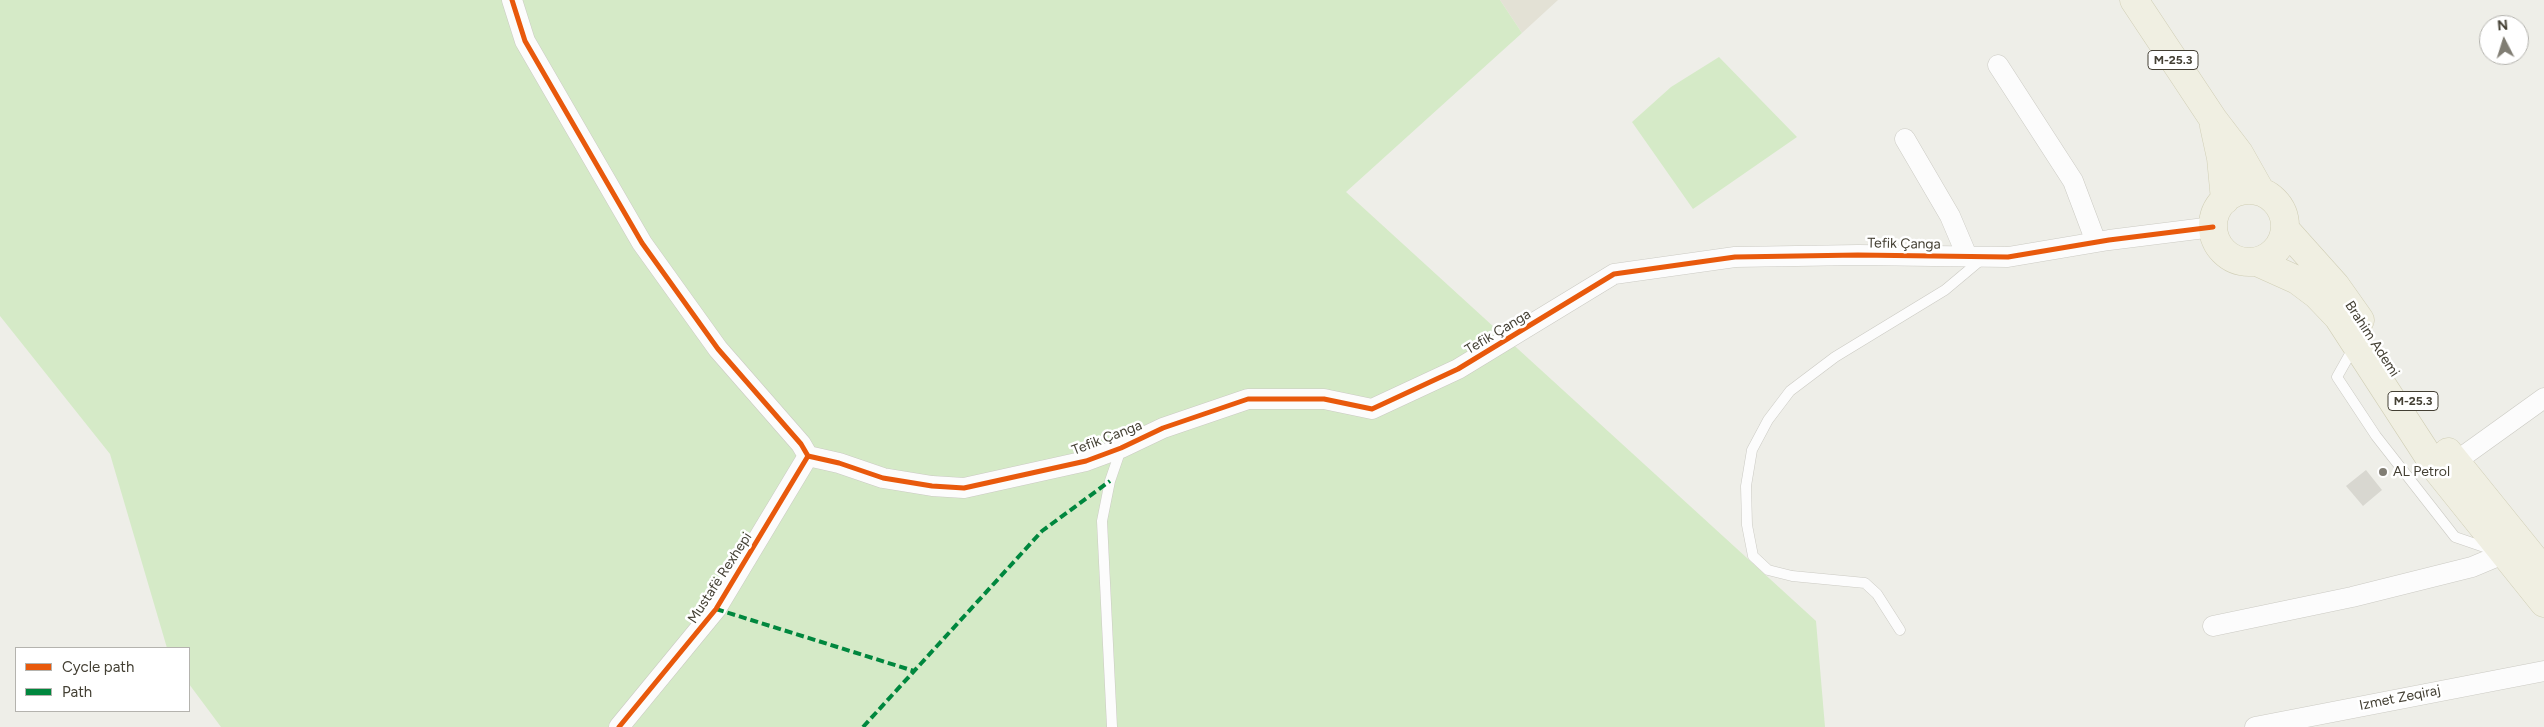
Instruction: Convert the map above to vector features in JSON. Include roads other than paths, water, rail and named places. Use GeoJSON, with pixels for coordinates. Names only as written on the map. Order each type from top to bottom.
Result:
{"type":"FeatureCollection","features":[{"type":"Feature","properties":{"kind":"main road","name":"M-25.3"},"geometry":{"type":"LineString","coordinates":[[2134,0],[2212,119],[2239,153],[2261,192]]}},
{"type":"Feature","properties":{"kind":"main road","name":"M-25.3"},"geometry":{"type":"LineString","coordinates":[[2212,119],[2222,158],[2225,200]]}},
{"type":"Feature","properties":{"kind":"main road"},"geometry":{"type":"LineString","coordinates":[[2240,192],[2261,192],[2277,204],[2284,219],[2285,229],[2280,245],[2274,252],[2257,262],[2240,261],[2224,252],[2215,238],[2213,227],[2215,214],[2225,200],[2240,192]]}},
{"type":"Feature","properties":{"kind":"main road","name":"Brahim Ademi"},"geometry":{"type":"LineString","coordinates":[[2285,229],[2336,286],[2455,462],[2544,572]]}},
{"type":"Feature","properties":{"kind":"main road","name":"Brahim Ademi"},"geometry":{"type":"LineString","coordinates":[[2257,262],[2297,280],[2317,295],[2338,317],[2438,471],[2544,604]]}},
{"type":"Feature","properties":{"kind":"street"},"geometry":{"type":"LineString","coordinates":[[512,0],[525,41],[642,243],[718,349],[795,437],[808,456]]}},
{"type":"Feature","properties":{"kind":"street"},"geometry":{"type":"LineString","coordinates":[[1998,65],[2073,181],[2096,242]]}},
{"type":"Feature","properties":{"kind":"street","name":"Tefik Çanga"},"geometry":{"type":"LineString","coordinates":[[1904,139],[1976,256]]}},
{"type":"Feature","properties":{"kind":"street","name":"Tefik Çanga"},"geometry":{"type":"LineString","coordinates":[[808,456],[839,463],[883,478],[932,486],[964,488],[1086,461],[1121,448],[1163,428],[1248,399],[1324,399],[1372,409],[1458,370],[1614,274],[1735,257],[2008,257],[2096,242],[2213,227]]}},
{"type":"Feature","properties":{"kind":"street"},"geometry":{"type":"LineString","coordinates":[[2455,462],[2544,398]]}},
{"type":"Feature","properties":{"kind":"street","name":"Mustafë Rexhepi"},"geometry":{"type":"LineString","coordinates":[[619,727],[716,609],[808,456]]}},
{"type":"Feature","properties":{"kind":"street"},"geometry":{"type":"LineString","coordinates":[[2213,626],[2352,597],[2472,567],[2503,554]]}},
{"type":"Feature","properties":{"kind":"street","name":"Izmet Zeqiraj"},"geometry":{"type":"LineString","coordinates":[[2255,727],[2544,671]]}},
{"type":"Feature","properties":{"kind":"lane"},"geometry":{"type":"LineString","coordinates":[[1900,630],[1877,594],[1865,583],[1792,576],[1768,570],[1753,556],[1747,525],[1746,486],[1752,450],[1768,420],[1790,391],[1835,357],[1945,290],[1976,256]]}},
{"type":"Feature","properties":{"kind":"lane"},"geometry":{"type":"LineString","coordinates":[[1112,727],[1102,521],[1110,480],[1121,448]]}},
{"type":"Feature","properties":{"kind":"place","name":"AL Petrol"},"geometry":{"type":"Point","coordinates":[2383,472]}}]}
